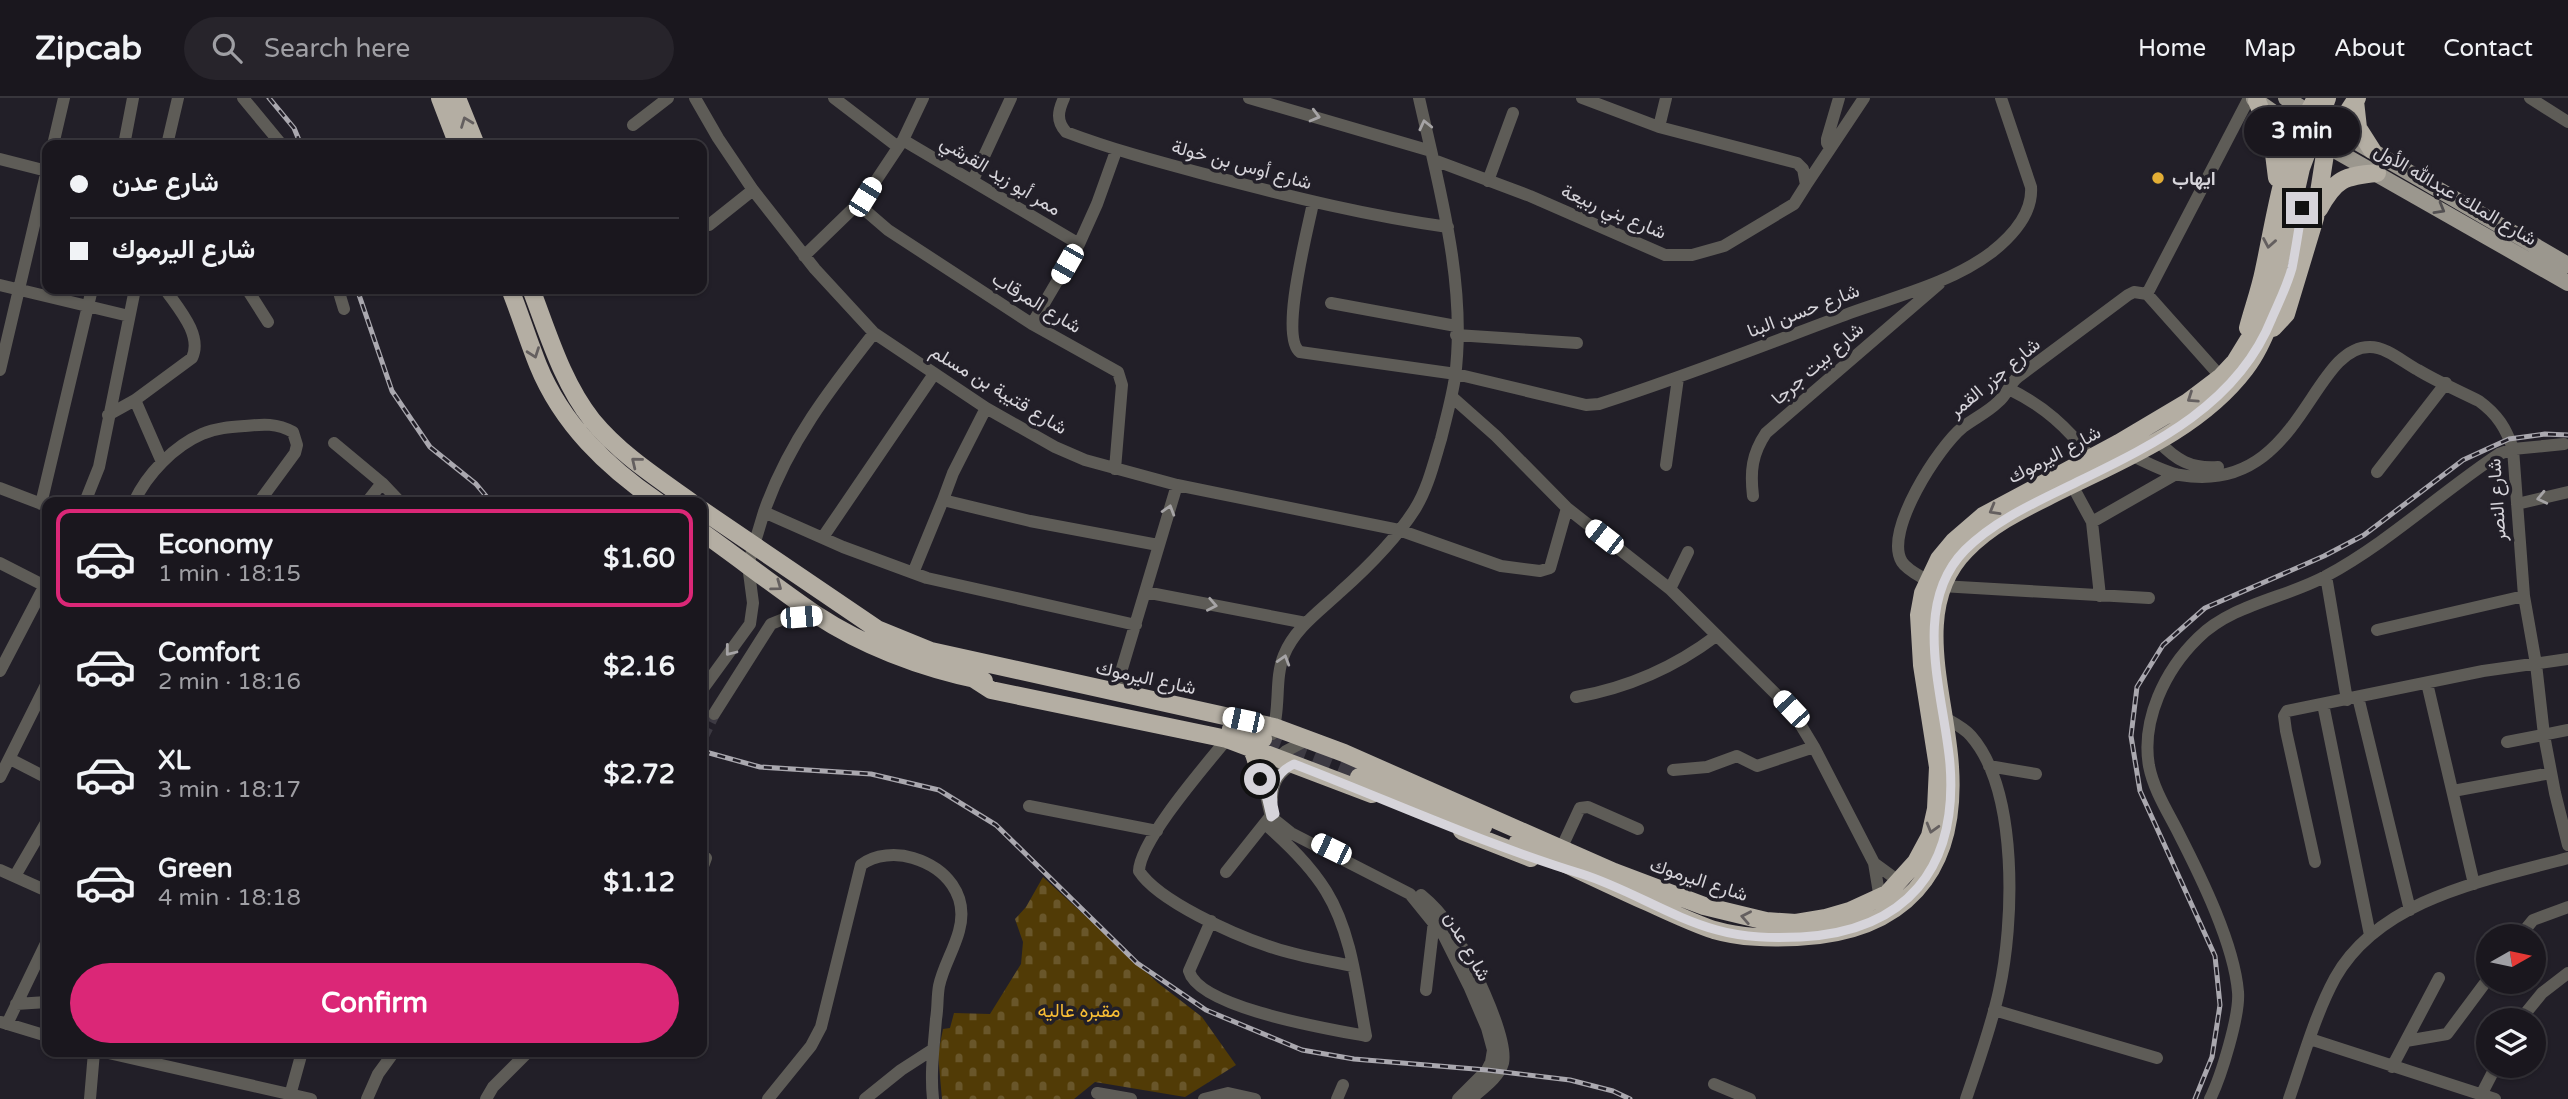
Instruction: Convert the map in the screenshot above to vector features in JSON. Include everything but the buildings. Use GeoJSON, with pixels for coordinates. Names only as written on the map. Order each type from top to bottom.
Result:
{"type":"FeatureCollection","features":[{"type":"Feature","properties":{"kind":"highway"},"geometry":{"type":"LineString","coordinates":[[440,98],[456,140]]}},
{"type":"Feature","properties":{"kind":"highway"},"geometry":{"type":"LineString","coordinates":[[457,98],[474,140]]}},
{"type":"Feature","properties":{"kind":"highway","name":"شارع اليرموك"},"geometry":{"type":"LineString","coordinates":[[1359,777],[1493,831],[1663,910],[1713,929],[1742,936],[1812,936],[1867,924],[1906,901],[1923,882],[1940,855],[1951,809],[1950,766],[1934,634],[1937,601],[1934,583],[1939,559],[1983,516],[2188,402],[2221,377],[2267,324],[2301,168],[2327,98]]}},
{"type":"Feature","properties":{"kind":"highway"},"geometry":{"type":"LineString","coordinates":[[2252,99],[2272,138],[2278,194]]}},
{"type":"Feature","properties":{"kind":"highway"},"geometry":{"type":"LineString","coordinates":[[2267,324],[2286,314],[2315,218],[2329,146],[2350,99]]}},
{"type":"Feature","properties":{"kind":"highway"},"geometry":{"type":"LineString","coordinates":[[2350,99],[2358,128],[2372,150]]}},
{"type":"Feature","properties":{"kind":"highway","name":"شارع اليرموك"},"geometry":{"type":"LineString","coordinates":[[707,513],[877,629],[902,640],[942,654],[1115,692],[1265,744],[1309,739],[1561,849],[1704,906],[1766,921],[1796,923],[1826,918],[1880,899],[1900,882],[1930,836],[1936,809],[1936,750],[1919,634],[1921,602],[1934,583],[1981,536],[2030,506],[2158,441],[2188,422],[2245,370],[2291,269],[2307,181],[2322,133],[2350,99]]}},
{"type":"Feature","properties":{"kind":"highway"},"geometry":{"type":"LineString","coordinates":[[2242,352],[2263,273],[2278,194],[2295,138],[2312,106]]}},
{"type":"Feature","properties":{"kind":"highway"},"geometry":{"type":"LineString","coordinates":[[2295,138],[2319,150],[2329,146]]}},
{"type":"Feature","properties":{"kind":"highway"},"geometry":{"type":"LineString","coordinates":[[2315,218],[2337,182],[2354,175],[2377,173]]}},
{"type":"Feature","properties":{"kind":"highway"},"geometry":{"type":"LineString","coordinates":[[512,294],[539,367],[573,426],[611,468],[651,497]]}},
{"type":"Feature","properties":{"kind":"highway"},"geometry":{"type":"LineString","coordinates":[[533,294],[561,368],[591,418],[633,460],[684,497]]}},
{"type":"Feature","properties":{"kind":"highway","name":"شارع اليرموك"},"geometry":{"type":"LineString","coordinates":[[707,536],[817,615],[896,655],[974,679],[1210,724],[1265,744]]}},
{"type":"Feature","properties":{"kind":"highway"},"geometry":{"type":"LineString","coordinates":[[974,679],[991,690],[1265,744],[1294,764],[1522,855],[1585,875]]}},
{"type":"Feature","properties":{"kind":"highway"},"geometry":{"type":"LineString","coordinates":[[1264,787],[1255,755],[1265,744]]}},
{"type":"Feature","properties":{"kind":"highway"},"geometry":{"type":"LineString","coordinates":[[1331,778],[1333,765],[1344,753]]}},
{"type":"Feature","properties":{"kind":"main road","name":"شارع الملك عبدالله الأول"},"geometry":{"type":"LineString","coordinates":[[2286,98],[2312,106],[2329,146],[2568,283]]}},
{"type":"Feature","properties":{"kind":"main road"},"geometry":{"type":"LineString","coordinates":[[2252,99],[2295,138]]}},
{"type":"Feature","properties":{"kind":"main road","name":"شارع الملك عبدالله الأول"},"geometry":{"type":"LineString","coordinates":[[2329,146],[2372,150],[2568,265]]}},
{"type":"Feature","properties":{"kind":"street"},"geometry":{"type":"LineString","coordinates":[[54,140],[64,98]]}},
{"type":"Feature","properties":{"kind":"street"},"geometry":{"type":"LineString","coordinates":[[125,140],[133,98]]}},
{"type":"Feature","properties":{"kind":"street"},"geometry":{"type":"LineString","coordinates":[[168,140],[178,98]]}},
{"type":"Feature","properties":{"kind":"street"},"geometry":{"type":"LineString","coordinates":[[243,98],[278,140]]}},
{"type":"Feature","properties":{"kind":"street"},"geometry":{"type":"LineString","coordinates":[[633,125],[668,98]]}},
{"type":"Feature","properties":{"kind":"street","name":"شارع قتيبة بن مسلم"},"geometry":{"type":"LineString","coordinates":[[695,98],[753,190],[804,256],[874,333],[986,408],[1055,447],[1115,469],[1177,485],[1399,530],[1501,566],[1545,571],[1551,566],[1567,508]]}},
{"type":"Feature","properties":{"kind":"street","name":"ممر أبو زيد القرشي"},"geometry":{"type":"LineString","coordinates":[[834,98],[901,143],[973,180],[1079,244]]}},
{"type":"Feature","properties":{"kind":"street"},"geometry":{"type":"LineString","coordinates":[[804,256],[859,205],[901,143],[922,98]]}},
{"type":"Feature","properties":{"kind":"street"},"geometry":{"type":"LineString","coordinates":[[973,180],[1011,98]]}},
{"type":"Feature","properties":{"kind":"street","name":"شارع أوس بن خولة"},"geometry":{"type":"LineString","coordinates":[[1064,98],[1059,110],[1063,129],[1116,151],[1312,203],[1371,216],[1448,228]]}},
{"type":"Feature","properties":{"kind":"street","name":"شارع بني ربيعة"},"geometry":{"type":"LineString","coordinates":[[1249,98],[1433,156],[1665,255],[1677,256],[1708,252],[1724,246],[1794,204],[1864,98]]}},
{"type":"Feature","properties":{"kind":"street"},"geometry":{"type":"LineString","coordinates":[[1210,921],[1189,971],[1191,979],[1198,987],[1220,999],[1280,1018],[1366,1036],[1339,917],[1326,890],[1270,818],[1264,787],[1269,770],[1265,744],[1284,656],[1306,623],[1342,591],[1414,510],[1428,481],[1452,397],[1456,373],[1454,272],[1448,228],[1419,98]]}},
{"type":"Feature","properties":{"kind":"street"},"geometry":{"type":"LineString","coordinates":[[1582,98],[1659,127],[1797,163],[1803,169],[1806,185]]}},
{"type":"Feature","properties":{"kind":"street"},"geometry":{"type":"LineString","coordinates":[[1659,127],[1666,98]]}},
{"type":"Feature","properties":{"kind":"street"},"geometry":{"type":"LineString","coordinates":[[1830,148],[1827,139],[1839,98]]}},
{"type":"Feature","properties":{"kind":"street","name":"شارع حسن البنا"},"geometry":{"type":"LineString","coordinates":[[1312,203],[1293,308],[1292,334],[1296,349],[1306,354],[1456,373],[1593,405],[1678,379],[1944,280],[1980,260],[2006,240],[2027,213],[2030,204],[2031,187],[2001,98]]}},
{"type":"Feature","properties":{"kind":"street"},"geometry":{"type":"LineString","coordinates":[[2530,98],[2568,122]]}},
{"type":"Feature","properties":{"kind":"street"},"geometry":{"type":"LineString","coordinates":[[2221,377],[2147,294],[2252,99]]}},
{"type":"Feature","properties":{"kind":"street"},"geometry":{"type":"LineString","coordinates":[[1488,181],[1513,113]]}},
{"type":"Feature","properties":{"kind":"street"},"geometry":{"type":"LineString","coordinates":[[1032,324],[1079,244],[1116,151]]}},
{"type":"Feature","properties":{"kind":"street"},"geometry":{"type":"LineString","coordinates":[[0,159],[42,170]]}},
{"type":"Feature","properties":{"kind":"street"},"geometry":{"type":"LineString","coordinates":[[709,225],[753,190]]}},
{"type":"Feature","properties":{"kind":"street"},"geometry":{"type":"LineString","coordinates":[[0,370],[42,193]]}},
{"type":"Feature","properties":{"kind":"street","name":"شارع المرقاب"},"geometry":{"type":"LineString","coordinates":[[859,205],[888,230],[1032,324],[1118,372],[1122,385],[1115,469]]}},
{"type":"Feature","properties":{"kind":"street","name":"شارع بيت جرجا"},"geometry":{"type":"LineString","coordinates":[[1753,496],[1751,466],[1758,444],[1766,433],[1944,280]]}},
{"type":"Feature","properties":{"kind":"street"},"geometry":{"type":"LineString","coordinates":[[0,285],[129,316]]}},
{"type":"Feature","properties":{"kind":"street","name":"شارع جزر القمر"},"geometry":{"type":"LineString","coordinates":[[1934,583],[1904,565],[1897,550],[1898,534],[1905,510],[1950,441],[1962,428],[1997,403],[2018,377],[2128,295],[2134,292],[2147,294]]}},
{"type":"Feature","properties":{"kind":"street"},"geometry":{"type":"LineString","coordinates":[[46,497],[91,294]]}},
{"type":"Feature","properties":{"kind":"street"},"geometry":{"type":"LineString","coordinates":[[87,497],[99,467],[134,294]]}},
{"type":"Feature","properties":{"kind":"street"},"geometry":{"type":"LineString","coordinates":[[108,415],[135,400],[192,358],[196,351],[192,333],[168,294]]}},
{"type":"Feature","properties":{"kind":"street"},"geometry":{"type":"LineString","coordinates":[[250,294],[268,323]]}},
{"type":"Feature","properties":{"kind":"street"},"geometry":{"type":"LineString","coordinates":[[340,294],[344,309]]}},
{"type":"Feature","properties":{"kind":"street"},"geometry":{"type":"LineString","coordinates":[[1331,303],[1456,330],[1577,343]]}},
{"type":"Feature","properties":{"kind":"street"},"geometry":{"type":"LineString","coordinates":[[707,683],[750,624],[753,603],[748,565],[773,487],[823,398],[874,333]]}},
{"type":"Feature","properties":{"kind":"street","name":"شارع النصر"},"geometry":{"type":"LineString","coordinates":[[2131,455],[2176,474],[2202,476],[2233,472],[2260,458],[2281,442],[2344,357],[2359,349],[2374,347],[2479,401],[2492,411],[2504,428],[2513,449],[2524,596],[2536,664],[2544,734],[2551,773],[2561,792],[2568,845]]}},
{"type":"Feature","properties":{"kind":"street"},"geometry":{"type":"LineString","coordinates":[[823,537],[934,374]]}},
{"type":"Feature","properties":{"kind":"street"},"geometry":{"type":"LineString","coordinates":[[1666,465],[1678,379]]}},
{"type":"Feature","properties":{"kind":"street"},"geometry":{"type":"LineString","coordinates":[[2377,472],[2445,383]]}},
{"type":"Feature","properties":{"kind":"street"},"geometry":{"type":"LineString","coordinates":[[2009,389],[2030,399],[2059,420],[2091,458]]}},
{"type":"Feature","properties":{"kind":"street"},"geometry":{"type":"LineString","coordinates":[[1452,397],[1496,436],[1567,508],[1670,589],[1791,709],[1814,747],[1874,863],[1880,899]]}},
{"type":"Feature","properties":{"kind":"street"},"geometry":{"type":"LineString","coordinates":[[135,400],[162,462]]}},
{"type":"Feature","properties":{"kind":"street"},"geometry":{"type":"LineString","coordinates":[[913,573],[953,473],[986,408]]}},
{"type":"Feature","properties":{"kind":"street"},"geometry":{"type":"LineString","coordinates":[[138,497],[162,462],[202,433],[225,427],[268,424],[285,427],[293,432],[296,438],[295,453],[263,497]]}},
{"type":"Feature","properties":{"kind":"street","name":"شارع النصر"},"geometry":{"type":"LineString","coordinates":[[2158,441],[2177,460],[2197,467],[2233,465],[2260,458]]}},
{"type":"Feature","properties":{"kind":"street"},"geometry":{"type":"LineString","coordinates":[[334,443],[395,497]]}},
{"type":"Feature","properties":{"kind":"street"},"geometry":{"type":"LineString","coordinates":[[2210,1099],[2238,1006],[2236,976],[2219,924],[2154,782],[2148,750],[2150,721],[2169,676],[2200,635],[2236,614],[2326,576],[2381,542],[2488,461],[2513,449],[2564,444]]}},
{"type":"Feature","properties":{"kind":"street"},"geometry":{"type":"LineString","coordinates":[[2092,522],[2176,474]]}},
{"type":"Feature","properties":{"kind":"street"},"geometry":{"type":"LineString","coordinates":[[372,497],[382,483]]}},
{"type":"Feature","properties":{"kind":"street"},"geometry":{"type":"LineString","coordinates":[[1115,692],[1177,485]]}},
{"type":"Feature","properties":{"kind":"street"},"geometry":{"type":"LineString","coordinates":[[2073,485],[2092,522],[2100,596]]}},
{"type":"Feature","properties":{"kind":"street"},"geometry":{"type":"LineString","coordinates":[[0,503],[3,489],[42,504]]}},
{"type":"Feature","properties":{"kind":"street"},"geometry":{"type":"LineString","coordinates":[[2517,504],[2568,492]]}},
{"type":"Feature","properties":{"kind":"street"},"geometry":{"type":"LineString","coordinates":[[943,500],[1030,521],[1158,545]]}},
{"type":"Feature","properties":{"kind":"street"},"geometry":{"type":"LineString","coordinates":[[764,512],[913,573],[1136,625]]}},
{"type":"Feature","properties":{"kind":"street"},"geometry":{"type":"LineString","coordinates":[[1670,589],[1688,552]]}},
{"type":"Feature","properties":{"kind":"street"},"geometry":{"type":"LineString","coordinates":[[0,563],[42,581]]}},
{"type":"Feature","properties":{"kind":"street"},"geometry":{"type":"LineString","coordinates":[[2326,576],[2352,699],[2410,910]]}},
{"type":"Feature","properties":{"kind":"street"},"geometry":{"type":"LineString","coordinates":[[1934,583],[2149,598]]}},
{"type":"Feature","properties":{"kind":"street"},"geometry":{"type":"LineString","coordinates":[[0,671],[42,591]]}},
{"type":"Feature","properties":{"kind":"street"},"geometry":{"type":"LineString","coordinates":[[1145,592],[1306,623]]}},
{"type":"Feature","properties":{"kind":"street"},"geometry":{"type":"LineString","coordinates":[[2377,630],[2524,596]]}},
{"type":"Feature","properties":{"kind":"street"},"geometry":{"type":"LineString","coordinates":[[714,714],[771,624],[786,618],[817,615]]}},
{"type":"Feature","properties":{"kind":"street"},"geometry":{"type":"LineString","coordinates":[[1576,697],[1610,691],[1652,674],[1694,653],[1716,636]]}},
{"type":"Feature","properties":{"kind":"street"},"geometry":{"type":"LineString","coordinates":[[0,640],[14,646]]}},
{"type":"Feature","properties":{"kind":"street"},"geometry":{"type":"LineString","coordinates":[[2315,863],[2284,716],[2290,709],[2352,699],[2483,671],[2568,659]]}},
{"type":"Feature","properties":{"kind":"street"},"geometry":{"type":"LineString","coordinates":[[2427,683],[2474,884]]}},
{"type":"Feature","properties":{"kind":"street"},"geometry":{"type":"LineString","coordinates":[[42,693],[4,769],[42,777]]}},
{"type":"Feature","properties":{"kind":"street"},"geometry":{"type":"LineString","coordinates":[[2323,704],[2370,935]]}},
{"type":"Feature","properties":{"kind":"street"},"geometry":{"type":"LineString","coordinates":[[1945,718],[1970,734],[1989,766],[2002,811],[2010,893],[2006,951],[1994,1010],[1966,1099]]}},
{"type":"Feature","properties":{"kind":"street"},"geometry":{"type":"LineString","coordinates":[[2507,742],[2568,730]]}},
{"type":"Feature","properties":{"kind":"street"},"geometry":{"type":"LineString","coordinates":[[1227,738],[1157,831],[1140,859],[1139,871],[1165,895],[1210,921],[1266,946],[1352,966]]}},
{"type":"Feature","properties":{"kind":"street"},"geometry":{"type":"LineString","coordinates":[[1265,744],[1309,739]]}},
{"type":"Feature","properties":{"kind":"street"},"geometry":{"type":"LineString","coordinates":[[1672,770],[1707,766],[1737,756],[1757,766],[1814,747]]}},
{"type":"Feature","properties":{"kind":"street"},"geometry":{"type":"LineString","coordinates":[[1226,872],[1270,818],[1275,780],[1294,764]]}},
{"type":"Feature","properties":{"kind":"street"},"geometry":{"type":"LineString","coordinates":[[1989,766],[2036,774]]}},
{"type":"Feature","properties":{"kind":"street"},"geometry":{"type":"LineString","coordinates":[[2453,791],[2551,773]]}},
{"type":"Feature","properties":{"kind":"street"},"geometry":{"type":"LineString","coordinates":[[1029,806],[1157,831]]}},
{"type":"Feature","properties":{"kind":"street"},"geometry":{"type":"LineString","coordinates":[[1561,849],[1580,808],[1588,807],[1638,830]]}},
{"type":"Feature","properties":{"kind":"street","name":"شارع عدن"},"geometry":{"type":"LineString","coordinates":[[1270,818],[1299,838],[1410,894],[1434,921],[1469,986],[1487,1028],[1493,1050],[1487,1070],[1458,1099]]}},
{"type":"Feature","properties":{"kind":"street","name":"شارع عدن"},"geometry":{"type":"LineString","coordinates":[[1270,818],[1414,890],[1438,910],[1479,982],[1499,1030],[1503,1050],[1504,1060],[1499,1072],[1471,1099]]}},
{"type":"Feature","properties":{"kind":"street"},"geometry":{"type":"LineString","coordinates":[[15,876],[42,830]]}},
{"type":"Feature","properties":{"kind":"street"},"geometry":{"type":"LineString","coordinates":[[768,1099],[817,1036],[861,865],[872,859],[897,855],[918,860],[947,877],[958,893],[960,928],[940,982],[932,1050],[933,1099]]}},
{"type":"Feature","properties":{"kind":"street"},"geometry":{"type":"LineString","coordinates":[[2290,1099],[2334,979],[2370,935],[2410,910],[2474,884],[2568,858]]}},
{"type":"Feature","properties":{"kind":"street"},"geometry":{"type":"LineString","coordinates":[[1874,863],[1900,882]]}},
{"type":"Feature","properties":{"kind":"street"},"geometry":{"type":"LineString","coordinates":[[0,870],[42,889]]}},
{"type":"Feature","properties":{"kind":"street"},"geometry":{"type":"LineString","coordinates":[[2530,924],[2533,920],[2568,907]]}},
{"type":"Feature","properties":{"kind":"street"},"geometry":{"type":"LineString","coordinates":[[1426,990],[1434,921]]}},
{"type":"Feature","properties":{"kind":"street"},"geometry":{"type":"LineString","coordinates":[[42,950],[4,1023],[42,1034]]}},
{"type":"Feature","properties":{"kind":"street"},"geometry":{"type":"LineString","coordinates":[[2530,1008],[2542,993],[2568,973]]}},
{"type":"Feature","properties":{"kind":"street"},"geometry":{"type":"LineString","coordinates":[[2392,1068],[2440,978]]}},
{"type":"Feature","properties":{"kind":"street"},"geometry":{"type":"LineString","coordinates":[[2406,1041],[2447,1034],[2477,994]]}},
{"type":"Feature","properties":{"kind":"street"},"geometry":{"type":"LineString","coordinates":[[16,1004],[42,1002]]}},
{"type":"Feature","properties":{"kind":"street"},"geometry":{"type":"LineString","coordinates":[[1994,1010],[2157,1058]]}},
{"type":"Feature","properties":{"kind":"street"},"geometry":{"type":"LineString","coordinates":[[2310,1039],[2480,1097],[2495,1099]]}},
{"type":"Feature","properties":{"kind":"street"},"geometry":{"type":"LineString","coordinates":[[865,1099],[901,1070],[932,1050]]}},
{"type":"Feature","properties":{"kind":"street"},"geometry":{"type":"LineString","coordinates":[[90,1099],[94,1057]]}},
{"type":"Feature","properties":{"kind":"street"},"geometry":{"type":"LineString","coordinates":[[125,1057],[290,1097],[311,1099]]}},
{"type":"Feature","properties":{"kind":"street"},"geometry":{"type":"LineString","coordinates":[[290,1097],[301,1057]]}},
{"type":"Feature","properties":{"kind":"street"},"geometry":{"type":"LineString","coordinates":[[367,1099],[378,1074],[390,1057]]}},
{"type":"Feature","properties":{"kind":"street"},"geometry":{"type":"LineString","coordinates":[[486,1099],[523,1057]]}},
{"type":"Feature","properties":{"kind":"street"},"geometry":{"type":"LineString","coordinates":[[495,1099],[532,1057]]}},
{"type":"Feature","properties":{"kind":"street"},"geometry":{"type":"LineString","coordinates":[[2480,1097],[2490,1078]]}},
{"type":"Feature","properties":{"kind":"street"},"geometry":{"type":"LineString","coordinates":[[1714,1084],[1750,1099]]}},
{"type":"Feature","properties":{"kind":"street"},"geometry":{"type":"LineString","coordinates":[[1337,1099],[1343,1085]]}},
{"type":"Feature","properties":{"kind":"street"},"geometry":{"type":"LineString","coordinates":[[1097,1093],[1131,1099]]}},
{"type":"Feature","properties":{"kind":"street"},"geometry":{"type":"LineString","coordinates":[[1204,1099],[1228,1093],[1255,1099]]}},
{"type":"Feature","properties":{"kind":"green space","name":"مقبره عاليه"},"geometry":{"type":"Polygon","coordinates":[[[1043,877],[1158,983],[1202,1017],[1236,1065],[1185,1097],[1095,1082],[1074,1099],[942,1099],[938,1054],[943,1029],[950,1028],[954,1013],[990,1014],[1021,964],[1023,942],[1015,919],[1026,907],[1043,877]]]}},
{"type":"Feature","properties":{"kind":"tunnel"},"geometry":{"type":"LineString","coordinates":[[707,728],[714,714]]}},
{"type":"Feature","properties":{"kind":"tunnel"},"geometry":{"type":"LineString","coordinates":[[1263,739],[1359,777]]}},
{"type":"Feature","properties":{"kind":"railway"},"geometry":{"type":"LineString","coordinates":[[269,98],[294,128],[299,140]]}},
{"type":"Feature","properties":{"kind":"railway"},"geometry":{"type":"LineString","coordinates":[[359,294],[392,391],[430,447],[476,484],[487,497]]}},
{"type":"Feature","properties":{"kind":"railway"},"geometry":{"type":"LineString","coordinates":[[2195,1099],[2212,1057],[2220,1005],[2215,956],[2140,791],[2131,736],[2137,687],[2163,645],[2205,608],[2324,556],[2364,535],[2463,460],[2509,439],[2545,434],[2568,435]]}},
{"type":"Feature","properties":{"kind":"railway"},"geometry":{"type":"LineString","coordinates":[[707,752],[760,767],[871,774],[939,790],[996,825],[1137,963],[1206,1010],[1302,1050],[1354,1059],[1570,1080],[1613,1091],[1630,1099]]}},
{"type":"Feature","properties":{"kind":"place","name":"ايهاب"},"geometry":{"type":"Point","coordinates":[2158,178]}},
{"type":"Feature","properties":{"kind":"route"},"geometry":{"type":"LineString","coordinates":[[1260,779],[1271,817],[1275,814],[1272,801],[1275,780],[1294,764],[1522,855],[1585,875],[1663,910],[1728,933],[1771,938],[1812,936],[1849,929],[1882,917],[1906,901],[1923,882],[1940,855],[1949,825],[1950,766],[1934,634],[1941,586],[1954,564],[1981,536],[1996,525],[2158,441],[2188,422],[2228,388],[2256,353],[2286,287],[2302,208]]}}]}
